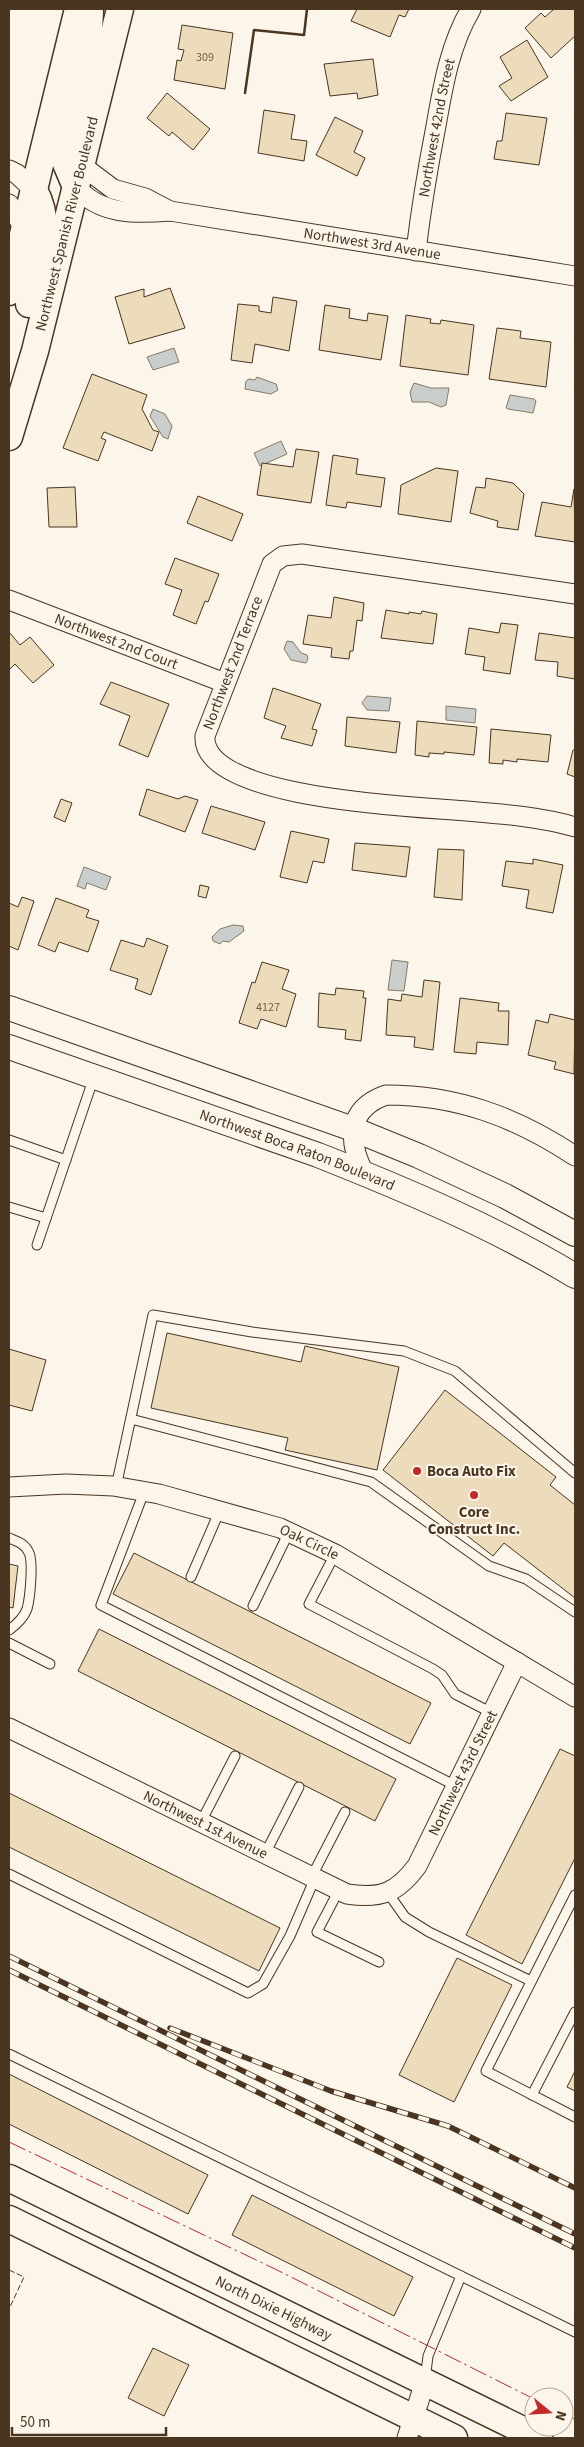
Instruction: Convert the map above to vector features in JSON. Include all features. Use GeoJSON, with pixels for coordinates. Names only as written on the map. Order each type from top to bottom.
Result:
{"type":"FeatureCollection","features":[{"type":"Feature","properties":{"kind":"main road"},"geometry":{"type":"LineString","coordinates":[[9,292],[78,9]]}},
{"type":"Feature","properties":{"kind":"main road"},"geometry":{"type":"LineString","coordinates":[[78,176],[65,161],[64,151],[88,46],[90,30],[89,9]]}},
{"type":"Feature","properties":{"kind":"main road","name":"Northwest Spanish River Boulevard"},"geometry":{"type":"LineString","coordinates":[[9,437],[19,409],[120,9]]}},
{"type":"Feature","properties":{"kind":"main road"},"geometry":{"type":"LineString","coordinates":[[19,409],[20,346],[46,226],[43,208],[34,190]]}},
{"type":"Feature","properties":{"kind":"main road","name":"North Dixie Highway"},"geometry":{"type":"LineString","coordinates":[[9,2178],[539,2438]]}},
{"type":"Feature","properties":{"kind":"main road"},"geometry":{"type":"LineString","coordinates":[[9,2218],[410,2428],[454,2438]]}},
{"type":"Feature","properties":{"kind":"street","name":"Northwest 42nd Street"},"geometry":{"type":"LineString","coordinates":[[416,250],[424,190],[442,90],[450,57],[463,23],[471,9]]}},
{"type":"Feature","properties":{"kind":"street"},"geometry":{"type":"LineString","coordinates":[[9,170],[17,174],[34,190]]}},
{"type":"Feature","properties":{"kind":"street","name":"Northwest 3rd Avenue"},"geometry":{"type":"LineString","coordinates":[[78,176],[90,200],[104,207],[142,214],[170,211],[575,276]]}},
{"type":"Feature","properties":{"kind":"street"},"geometry":{"type":"LineString","coordinates":[[9,204],[24,228]]}},
{"type":"Feature","properties":{"kind":"street","name":"Northwest 2nd Terrace"},"geometry":{"type":"LineString","coordinates":[[575,594],[302,554],[283,556],[272,564],[205,736],[204,746],[211,757],[226,769],[254,781],[343,800],[431,810],[466,811],[575,827]]}},
{"type":"Feature","properties":{"kind":"street","name":"Northwest 2nd Court"},"geometry":{"type":"LineString","coordinates":[[9,600],[225,683]]}},
{"type":"Feature","properties":{"kind":"street"},"geometry":{"type":"LineString","coordinates":[[9,1008],[353,1129],[419,1156],[488,1188],[575,1234]]}},
{"type":"Feature","properties":{"kind":"street","name":"Northwest Boca Raton Boulevard"},"geometry":{"type":"LineString","coordinates":[[9,1047],[318,1155],[488,1230],[575,1276]]}},
{"type":"Feature","properties":{"kind":"street"},"geometry":{"type":"LineString","coordinates":[[364,1174],[355,1156],[352,1144],[353,1129],[365,1108],[377,1098],[386,1095],[401,1095],[459,1104],[500,1115],[534,1131],[575,1156]]}},
{"type":"Feature","properties":{"kind":"street","name":"Oak Circle"},"geometry":{"type":"LineString","coordinates":[[9,1487],[66,1484],[116,1487],[220,1510],[289,1532],[335,1554],[575,1697]]}},
{"type":"Feature","properties":{"kind":"street","name":"Northwest 43rd Street"},"geometry":{"type":"LineString","coordinates":[[405,1882],[417,1866],[517,1662]]}},
{"type":"Feature","properties":{"kind":"street","name":"Northwest 1st Avenue"},"geometry":{"type":"LineString","coordinates":[[9,1728],[347,1894],[367,1897],[388,1893],[405,1882]]}},
{"type":"Feature","properties":{"kind":"street"},"geometry":{"type":"LineString","coordinates":[[410,2428],[425,2382]]}},
{"type":"Feature","properties":{"kind":"lane"},"geometry":{"type":"LineString","coordinates":[[37,1245],[94,1077]]}},
{"type":"Feature","properties":{"kind":"lane"},"geometry":{"type":"LineString","coordinates":[[9,1140],[66,1160]]}},
{"type":"Feature","properties":{"kind":"lane"},"geometry":{"type":"LineString","coordinates":[[9,1207],[46,1218]]}},
{"type":"Feature","properties":{"kind":"lane"},"geometry":{"type":"LineString","coordinates":[[116,1487],[153,1315],[252,1332],[404,1351],[455,1371],[575,1473]]}},
{"type":"Feature","properties":{"kind":"lane"},"geometry":{"type":"LineString","coordinates":[[131,1419],[372,1482],[489,1566],[526,1579],[575,1612]]}},
{"type":"Feature","properties":{"kind":"lane"},"geometry":{"type":"LineString","coordinates":[[144,1492],[101,1605],[456,1786]]}},
{"type":"Feature","properties":{"kind":"lane"},"geometry":{"type":"LineString","coordinates":[[191,1577],[220,1510]]}},
{"type":"Feature","properties":{"kind":"lane"},"geometry":{"type":"LineString","coordinates":[[253,1606],[289,1532]]}},
{"type":"Feature","properties":{"kind":"lane"},"geometry":{"type":"LineString","coordinates":[[9,1538],[20,1542],[28,1548],[32,1558],[26,1610],[16,1625],[9,1630]]}},
{"type":"Feature","properties":{"kind":"lane"},"geometry":{"type":"LineString","coordinates":[[335,1554],[309,1604],[433,1669],[442,1675],[455,1694],[492,1713]]}},
{"type":"Feature","properties":{"kind":"lane"},"geometry":{"type":"LineString","coordinates":[[9,1644],[50,1664]]}},
{"type":"Feature","properties":{"kind":"lane"},"geometry":{"type":"LineString","coordinates":[[201,1822],[235,1756]]}},
{"type":"Feature","properties":{"kind":"lane"},"geometry":{"type":"LineString","coordinates":[[265,1854],[299,1787]]}},
{"type":"Feature","properties":{"kind":"lane"},"geometry":{"type":"LineString","coordinates":[[9,1874],[248,1993],[263,1984],[290,1936],[314,1877],[345,1812]]}},
{"type":"Feature","properties":{"kind":"lane"},"geometry":{"type":"LineString","coordinates":[[339,1890],[317,1932],[379,1962]]}},
{"type":"Feature","properties":{"kind":"lane"},"geometry":{"type":"LineString","coordinates":[[388,1893],[405,1917],[430,1932],[531,1981]]}},
{"type":"Feature","properties":{"kind":"lane"},"geometry":{"type":"LineString","coordinates":[[575,1894],[486,2072],[575,2117]]}},
{"type":"Feature","properties":{"kind":"lane"},"geometry":{"type":"LineString","coordinates":[[532,2095],[575,2012]]}},
{"type":"Feature","properties":{"kind":"lane"},"geometry":{"type":"LineString","coordinates":[[9,2054],[575,2332]]}},
{"type":"Feature","properties":{"kind":"lane"},"geometry":{"type":"LineString","coordinates":[[425,2382],[428,2356],[461,2276]]}},
{"type":"Feature","properties":{"kind":"shaded area"},"geometry":{"type":"Polygon","coordinates":[[[174,348],[179,362],[153,370],[147,357],[174,348]]]}},
{"type":"Feature","properties":{"kind":"shaded area"},"geometry":{"type":"Polygon","coordinates":[[[257,377],[276,384],[278,390],[271,394],[245,389],[246,381],[249,379],[255,380],[257,377]]]}},
{"type":"Feature","properties":{"kind":"shaded area"},"geometry":{"type":"Polygon","coordinates":[[[414,383],[431,388],[449,388],[446,405],[441,407],[429,402],[412,402],[410,392],[414,383]]]}},
{"type":"Feature","properties":{"kind":"shaded area"},"geometry":{"type":"Polygon","coordinates":[[[510,395],[534,399],[536,401],[533,413],[506,408],[510,395]]]}},
{"type":"Feature","properties":{"kind":"shaded area"},"geometry":{"type":"Polygon","coordinates":[[[153,409],[165,414],[172,426],[168,439],[163,437],[150,416],[153,409]]]}},
{"type":"Feature","properties":{"kind":"shaded area"},"geometry":{"type":"Polygon","coordinates":[[[281,441],[287,454],[260,466],[254,453],[281,441]]]}},
{"type":"Feature","properties":{"kind":"shaded area"},"geometry":{"type":"Polygon","coordinates":[[[287,641],[293,642],[301,653],[307,655],[306,663],[291,660],[284,649],[287,641]]]}},
{"type":"Feature","properties":{"kind":"shaded area"},"geometry":{"type":"Polygon","coordinates":[[[367,696],[391,698],[389,711],[367,710],[362,703],[367,696]]]}},
{"type":"Feature","properties":{"kind":"shaded area"},"geometry":{"type":"Polygon","coordinates":[[[446,706],[476,709],[475,723],[446,720],[446,706]]]}},
{"type":"Feature","properties":{"kind":"shaded area"},"geometry":{"type":"Polygon","coordinates":[[[84,867],[111,877],[106,890],[87,883],[85,889],[77,886],[84,867]]]}},
{"type":"Feature","properties":{"kind":"shaded area"},"geometry":{"type":"Polygon","coordinates":[[[233,925],[243,926],[244,931],[229,942],[223,941],[220,944],[213,941],[212,937],[220,929],[233,925]]]}},
{"type":"Feature","properties":{"kind":"shaded area"},"geometry":{"type":"Polygon","coordinates":[[[392,960],[408,962],[404,991],[388,990],[392,960]]]}},
{"type":"Feature","properties":{"kind":"building"},"geometry":{"type":"Polygon","coordinates":[[[357,9],[409,9],[405,17],[399,15],[390,37],[351,21],[357,9]]]}},
{"type":"Feature","properties":{"kind":"building"},"geometry":{"type":"Polygon","coordinates":[[[554,9],[573,9],[575,11],[575,36],[551,58],[525,28],[541,13],[545,17],[554,9]]]}},
{"type":"Feature","properties":{"kind":"building"},"geometry":{"type":"Polygon","coordinates":[[[182,25],[233,33],[225,89],[174,80],[177,60],[181,61],[184,50],[178,49],[182,25]]]}},
{"type":"Feature","properties":{"kind":"building"},"geometry":{"type":"Polygon","coordinates":[[[527,40],[548,77],[511,101],[499,86],[512,78],[500,57],[527,40]]]}},
{"type":"Feature","properties":{"kind":"building"},"geometry":{"type":"Polygon","coordinates":[[[373,59],[378,95],[358,99],[357,93],[330,96],[324,64],[373,59]]]}},
{"type":"Feature","properties":{"kind":"building"},"geometry":{"type":"Polygon","coordinates":[[[167,93],[210,129],[193,150],[172,132],[169,136],[147,118],[167,93]]]}},
{"type":"Feature","properties":{"kind":"building"},"geometry":{"type":"Polygon","coordinates":[[[264,110],[295,115],[291,139],[307,141],[304,161],[258,153],[264,110]]]}},
{"type":"Feature","properties":{"kind":"building"},"geometry":{"type":"Polygon","coordinates":[[[506,113],[547,118],[539,165],[494,159],[497,141],[502,141],[506,113]]]}},
{"type":"Feature","properties":{"kind":"building"},"geometry":{"type":"Polygon","coordinates":[[[335,117],[363,131],[354,152],[365,158],[357,176],[316,155],[335,117]]]}},
{"type":"Feature","properties":{"kind":"building"},"geometry":{"type":"Polygon","coordinates":[[[170,288],[185,328],[129,344],[115,297],[144,289],[144,297],[170,288]]]}},
{"type":"Feature","properties":{"kind":"building"},"geometry":{"type":"Polygon","coordinates":[[[273,297],[297,301],[289,351],[255,344],[252,363],[231,360],[238,304],[259,306],[259,311],[271,313],[273,297]]]}},
{"type":"Feature","properties":{"kind":"building"},"geometry":{"type":"Polygon","coordinates":[[[325,305],[350,309],[349,318],[367,321],[368,313],[388,316],[381,360],[319,350],[325,305]]]}},
{"type":"Feature","properties":{"kind":"building"},"geometry":{"type":"Polygon","coordinates":[[[406,315],[431,319],[430,323],[440,324],[441,320],[474,325],[468,375],[400,366],[406,315]]]}},
{"type":"Feature","properties":{"kind":"building"},"geometry":{"type":"Polygon","coordinates":[[[497,328],[521,331],[520,338],[551,342],[546,387],[489,379],[497,328]]]}},
{"type":"Feature","properties":{"kind":"building"},"geometry":{"type":"Polygon","coordinates":[[[92,374],[147,395],[142,409],[153,430],[159,432],[152,451],[104,432],[101,438],[106,440],[98,461],[63,448],[92,374]]]}},
{"type":"Feature","properties":{"kind":"building"},"geometry":{"type":"Polygon","coordinates":[[[296,449],[319,452],[311,503],[257,495],[262,463],[293,467],[296,449]]]}},
{"type":"Feature","properties":{"kind":"building"},"geometry":{"type":"Polygon","coordinates":[[[333,455],[358,459],[356,474],[385,478],[381,507],[347,502],[346,508],[326,505],[333,455]]]}},
{"type":"Feature","properties":{"kind":"building"},"geometry":{"type":"Polygon","coordinates":[[[436,468],[458,471],[451,522],[398,514],[401,485],[436,468]]]}},
{"type":"Feature","properties":{"kind":"building"},"geometry":{"type":"Polygon","coordinates":[[[486,478],[513,483],[524,494],[518,530],[497,527],[498,521],[470,513],[476,487],[485,488],[486,478]]]}},
{"type":"Feature","properties":{"kind":"building"},"geometry":{"type":"Polygon","coordinates":[[[75,487],[77,527],[49,527],[47,488],[75,487]]]}},
{"type":"Feature","properties":{"kind":"building"},"geometry":{"type":"Polygon","coordinates":[[[574,489],[575,542],[535,536],[542,502],[571,507],[574,489]]]}},
{"type":"Feature","properties":{"kind":"building"},"geometry":{"type":"Polygon","coordinates":[[[198,496],[243,514],[232,541],[187,523],[198,496]]]}},
{"type":"Feature","properties":{"kind":"building"},"geometry":{"type":"Polygon","coordinates":[[[175,558],[219,574],[208,602],[205,601],[196,624],[173,615],[182,590],[165,584],[175,558]]]}},
{"type":"Feature","properties":{"kind":"building"},"geometry":{"type":"Polygon","coordinates":[[[334,597],[364,603],[362,621],[357,620],[353,651],[350,651],[349,659],[331,657],[332,648],[303,644],[308,615],[331,618],[334,597]]]}},
{"type":"Feature","properties":{"kind":"building"},"geometry":{"type":"Polygon","coordinates":[[[386,610],[409,614],[409,612],[421,614],[422,611],[437,614],[433,644],[381,638],[386,610]]]}},
{"type":"Feature","properties":{"kind":"building"},"geometry":{"type":"Polygon","coordinates":[[[501,623],[518,625],[510,674],[483,670],[485,657],[465,654],[469,628],[499,633],[501,623]]]}},
{"type":"Feature","properties":{"kind":"building"},"geometry":{"type":"Polygon","coordinates":[[[9,632],[20,645],[30,637],[54,665],[33,683],[15,664],[9,670],[9,632]]]}},
{"type":"Feature","properties":{"kind":"building"},"geometry":{"type":"Polygon","coordinates":[[[539,633],[575,638],[575,679],[557,676],[558,662],[535,660],[539,633]]]}},
{"type":"Feature","properties":{"kind":"building"},"geometry":{"type":"Polygon","coordinates":[[[111,682],[169,704],[148,757],[119,745],[130,716],[100,704],[111,682]]]}},
{"type":"Feature","properties":{"kind":"building"},"geometry":{"type":"Polygon","coordinates":[[[273,688],[321,704],[312,729],[317,730],[312,746],[281,738],[286,726],[264,718],[273,688]]]}},
{"type":"Feature","properties":{"kind":"building"},"geometry":{"type":"Polygon","coordinates":[[[347,717],[400,722],[396,753],[345,746],[347,717]]]}},
{"type":"Feature","properties":{"kind":"building"},"geometry":{"type":"Polygon","coordinates":[[[417,721],[477,727],[474,755],[444,752],[444,754],[429,753],[429,757],[415,755],[417,721]]]}},
{"type":"Feature","properties":{"kind":"building"},"geometry":{"type":"Polygon","coordinates":[[[491,729],[551,735],[548,762],[517,759],[517,762],[503,760],[503,764],[489,763],[491,729]]]}},
{"type":"Feature","properties":{"kind":"building"},"geometry":{"type":"Polygon","coordinates":[[[573,750],[575,750],[575,777],[567,774],[573,750]]]}},
{"type":"Feature","properties":{"kind":"building"},"geometry":{"type":"Polygon","coordinates":[[[147,789],[178,799],[185,796],[198,800],[185,832],[139,815],[147,789]]]}},
{"type":"Feature","properties":{"kind":"building"},"geometry":{"type":"Polygon","coordinates":[[[61,799],[72,803],[65,822],[54,817],[61,799]]]}},
{"type":"Feature","properties":{"kind":"building"},"geometry":{"type":"Polygon","coordinates":[[[211,806],[265,822],[255,850],[202,833],[211,806]]]}},
{"type":"Feature","properties":{"kind":"building"},"geometry":{"type":"Polygon","coordinates":[[[291,831],[329,839],[324,863],[313,861],[307,883],[280,877],[291,831]]]}},
{"type":"Feature","properties":{"kind":"building"},"geometry":{"type":"Polygon","coordinates":[[[355,843],[410,847],[406,877],[352,870],[355,843]]]}},
{"type":"Feature","properties":{"kind":"building"},"geometry":{"type":"Polygon","coordinates":[[[438,849],[464,850],[462,900],[434,897],[438,849]]]}},
{"type":"Feature","properties":{"kind":"building"},"geometry":{"type":"Polygon","coordinates":[[[533,859],[563,865],[553,913],[526,908],[529,890],[502,886],[506,861],[533,864],[533,859]]]}},
{"type":"Feature","properties":{"kind":"building"},"geometry":{"type":"Polygon","coordinates":[[[200,885],[209,887],[206,898],[198,896],[200,885]]]}},
{"type":"Feature","properties":{"kind":"building"},"geometry":{"type":"Polygon","coordinates":[[[22,897],[34,901],[18,950],[9,946],[9,903],[18,907],[22,897]]]}},
{"type":"Feature","properties":{"kind":"building"},"geometry":{"type":"Polygon","coordinates":[[[56,898],[89,910],[86,917],[99,921],[88,952],[59,942],[55,952],[38,945],[56,898]]]}},
{"type":"Feature","properties":{"kind":"building"},"geometry":{"type":"Polygon","coordinates":[[[147,938],[168,946],[151,995],[135,989],[138,979],[110,970],[121,940],[144,947],[147,938]]]}},
{"type":"Feature","properties":{"kind":"building"},"geometry":{"type":"Polygon","coordinates":[[[262,962],[289,970],[282,989],[296,994],[286,1027],[261,1019],[257,1029],[239,1023],[252,982],[255,983],[262,962]]]}},
{"type":"Feature","properties":{"kind":"building"},"geometry":{"type":"Polygon","coordinates":[[[424,980],[440,982],[433,1050],[414,1047],[415,1037],[386,1035],[388,999],[401,1001],[402,994],[422,997],[424,980]]]}},
{"type":"Feature","properties":{"kind":"building"},"geometry":{"type":"Polygon","coordinates":[[[336,988],[364,991],[363,998],[366,998],[361,1041],[345,1039],[346,1030],[318,1027],[319,993],[335,995],[336,988]]]}},
{"type":"Feature","properties":{"kind":"building"},"geometry":{"type":"Polygon","coordinates":[[[460,998],[499,1003],[498,1011],[509,1011],[508,1045],[477,1042],[476,1054],[454,1052],[460,998]]]}},
{"type":"Feature","properties":{"kind":"building"},"geometry":{"type":"Polygon","coordinates":[[[550,1014],[575,1020],[574,1074],[554,1069],[556,1062],[528,1055],[536,1020],[548,1023],[550,1014]]]}},
{"type":"Feature","properties":{"kind":"building"},"geometry":{"type":"Polygon","coordinates":[[[167,1333],[301,1362],[305,1346],[399,1367],[377,1470],[285,1450],[288,1438],[151,1408],[167,1333]]]}},
{"type":"Feature","properties":{"kind":"building"},"geometry":{"type":"Polygon","coordinates":[[[9,1349],[46,1360],[32,1411],[9,1405],[9,1349]]]}},
{"type":"Feature","properties":{"kind":"building"},"geometry":{"type":"Polygon","coordinates":[[[445,1390],[556,1477],[550,1485],[575,1505],[575,1598],[504,1543],[493,1556],[383,1470],[445,1390]]]}},
{"type":"Feature","properties":{"kind":"building"},"geometry":{"type":"Polygon","coordinates":[[[134,1553],[431,1703],[410,1744],[113,1594],[134,1553]]]}},
{"type":"Feature","properties":{"kind":"building"},"geometry":{"type":"Polygon","coordinates":[[[9,1564],[18,1566],[13,1608],[9,1607],[9,1564]]]}},
{"type":"Feature","properties":{"kind":"building"},"geometry":{"type":"Polygon","coordinates":[[[99,1629],[396,1779],[375,1821],[78,1671],[99,1629]]]}},
{"type":"Feature","properties":{"kind":"building"},"geometry":{"type":"Polygon","coordinates":[[[560,1749],[575,1756],[575,1858],[522,1964],[466,1935],[560,1749]]]}},
{"type":"Feature","properties":{"kind":"building"},"geometry":{"type":"Polygon","coordinates":[[[9,1793],[280,1928],[259,1971],[9,1847],[9,1793]]]}},
{"type":"Feature","properties":{"kind":"building"},"geometry":{"type":"Polygon","coordinates":[[[457,1958],[512,1985],[454,2102],[399,2075],[457,1958]]]}},
{"type":"Feature","properties":{"kind":"building"},"geometry":{"type":"Polygon","coordinates":[[[575,2071],[575,2091],[567,2087],[575,2071]]]}},
{"type":"Feature","properties":{"kind":"building"},"geometry":{"type":"Polygon","coordinates":[[[9,2074],[208,2175],[188,2214],[9,2124],[9,2074]]]}},
{"type":"Feature","properties":{"kind":"building"},"geometry":{"type":"Polygon","coordinates":[[[252,2195],[413,2277],[394,2316],[232,2235],[252,2195]]]}},
{"type":"Feature","properties":{"kind":"building"},"geometry":{"type":"Polygon","coordinates":[[[153,2348],[189,2365],[164,2416],[128,2398],[153,2348]]]}},
{"type":"Feature","properties":{"kind":"railway"},"geometry":{"type":"LineString","coordinates":[[9,1956],[575,2234]]}},
{"type":"Feature","properties":{"kind":"railway"},"geometry":{"type":"LineString","coordinates":[[9,1970],[575,2248]]}},
{"type":"Feature","properties":{"kind":"railway"},"geometry":{"type":"LineString","coordinates":[[170,2028],[331,2091],[448,2126],[575,2188]]}},
{"type":"Feature","properties":{"kind":"fence"},"geometry":{"type":"LineString","coordinates":[[9,2270],[24,2277],[9,2309]]}},
{"type":"Feature","properties":{"kind":"wall"},"geometry":{"type":"LineString","coordinates":[[245,93],[254,30],[304,35],[307,9]]}},
{"type":"Feature","properties":{"kind":"power"},"geometry":{"type":"LineString","coordinates":[[9,2142],[275,2269],[524,2394]]}},
{"type":"Feature","properties":{"kind":"place","name":"Boca Auto Fix"},"geometry":{"type":"Point","coordinates":[417,1471]}},
{"type":"Feature","properties":{"kind":"place","name":"Core Construct Inc."},"geometry":{"type":"Point","coordinates":[474,1495]}}]}
